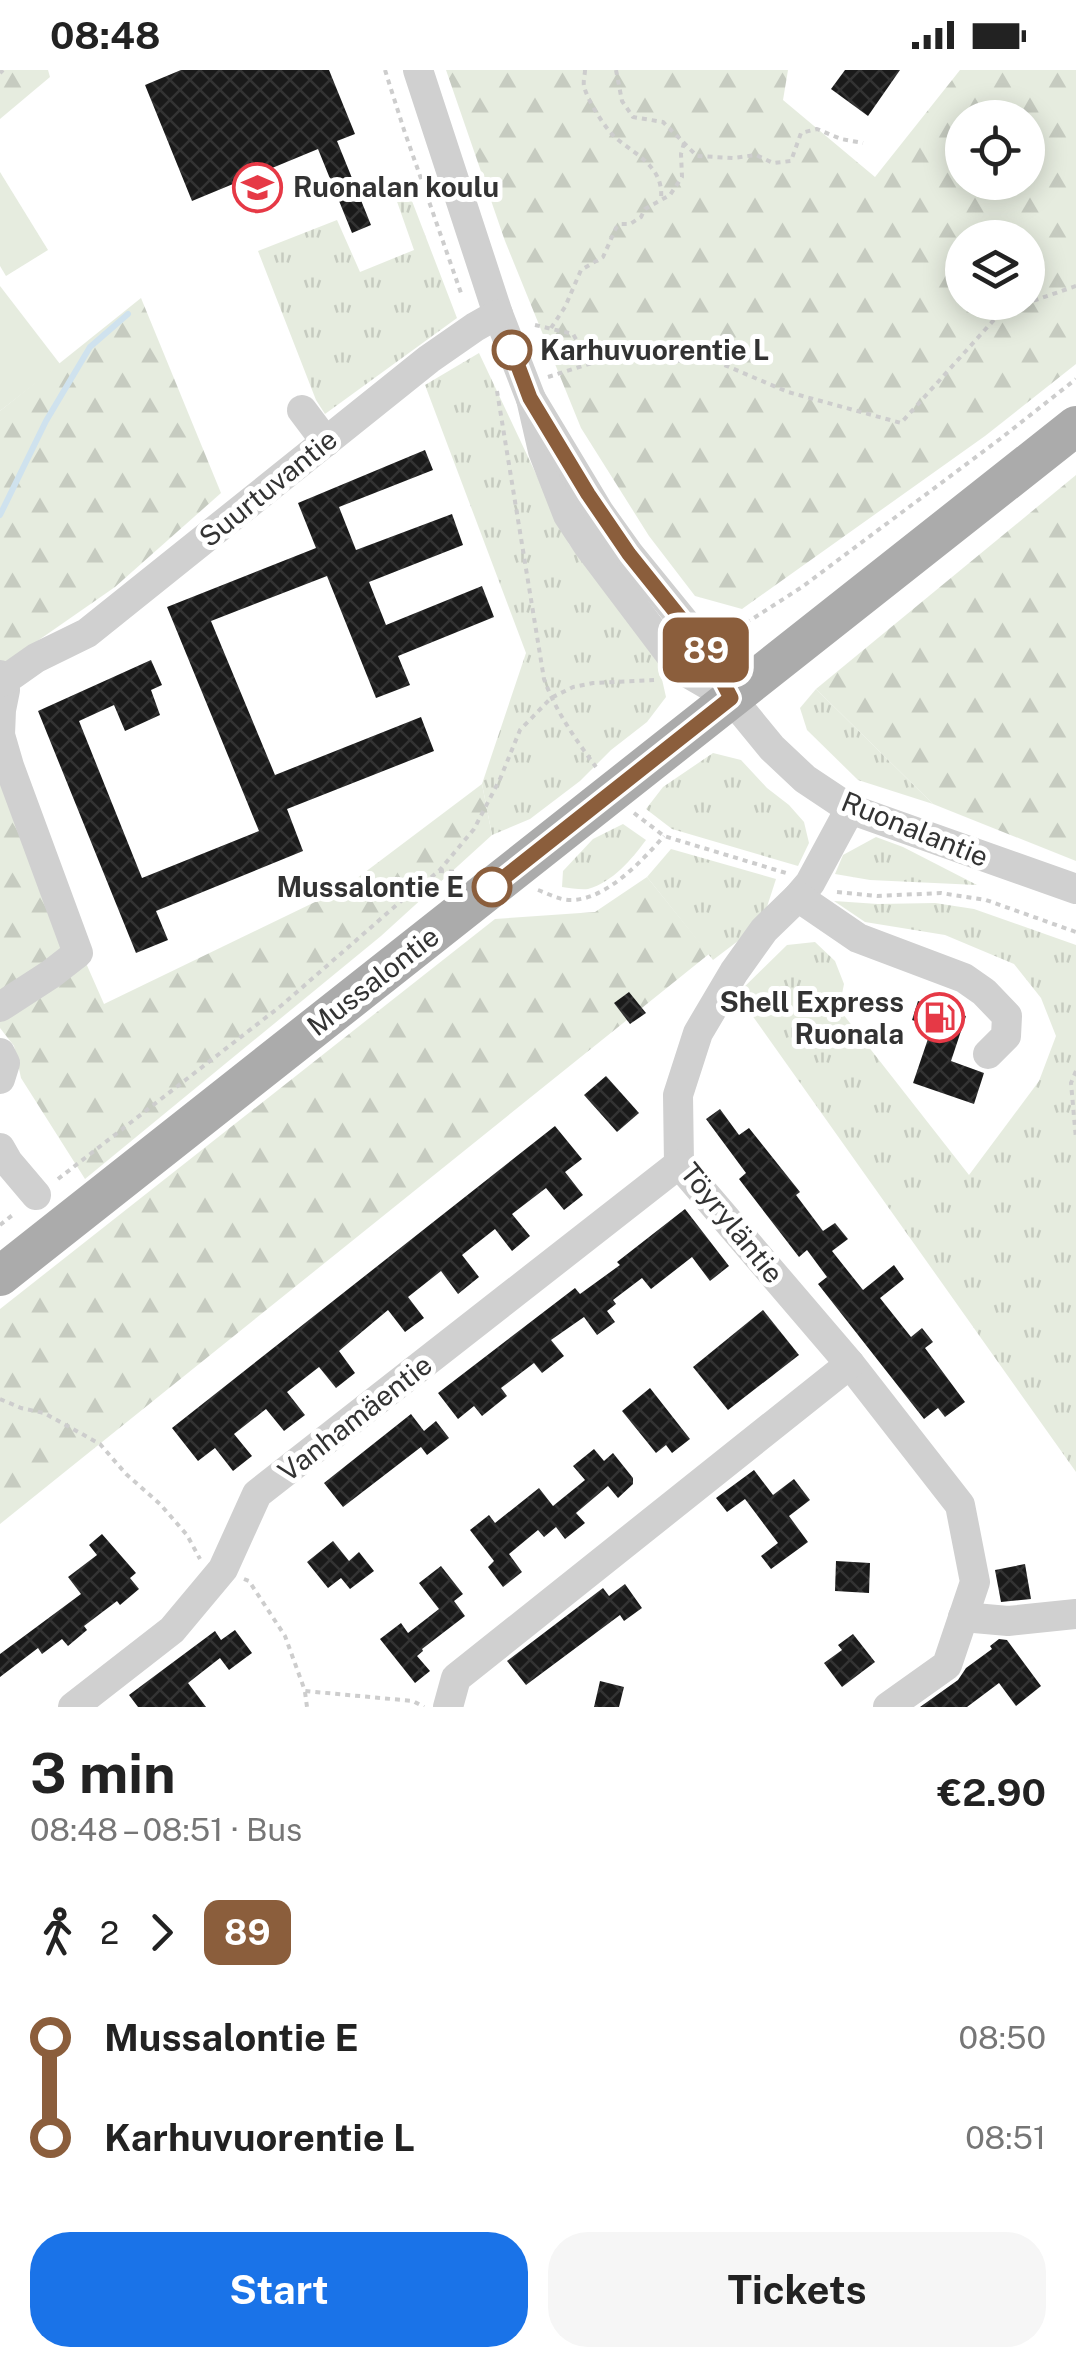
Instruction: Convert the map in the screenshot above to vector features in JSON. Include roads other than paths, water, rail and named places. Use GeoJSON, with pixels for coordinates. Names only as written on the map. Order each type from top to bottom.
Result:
{"type":"FeatureCollection","features":[{"type":"Feature","properties":{"kind":"main road","name":"Mussalontie"},"geometry":{"type":"LineString","coordinates":[[0,1276],[1076,426]]}},
{"type":"Feature","properties":{"kind":"street"},"geometry":{"type":"LineString","coordinates":[[418,70],[498,314],[609,526],[706,650],[731,698]]}},
{"type":"Feature","properties":{"kind":"street","name":"Suurtuvantie"},"geometry":{"type":"LineString","coordinates":[[1,678],[88,633],[429,359],[498,314]]}},
{"type":"Feature","properties":{"kind":"street"},"geometry":{"type":"LineString","coordinates":[[537,388],[543,451],[568,514],[589,548],[681,670],[731,698]]}},
{"type":"Feature","properties":{"kind":"street"},"geometry":{"type":"LineString","coordinates":[[302,410],[326,442]]}},
{"type":"Feature","properties":{"kind":"street"},"geometry":{"type":"LineString","coordinates":[[0,1007],[78,953],[0,735],[5,690],[1,678]]}},
{"type":"Feature","properties":{"kind":"street","name":"Ruonalantie"},"geometry":{"type":"LineString","coordinates":[[731,698],[772,748],[805,779],[850,808],[1076,888]]}},
{"type":"Feature","properties":{"kind":"street","name":"Töyryläntie"},"geometry":{"type":"LineString","coordinates":[[850,808],[810,883],[764,930],[698,1033],[678,1096],[679,1164],[850,1364],[960,1504],[974,1582],[947,1665],[888,1707]]}},
{"type":"Feature","properties":{"kind":"street"},"geometry":{"type":"LineString","coordinates":[[798,898],[858,938],[964,978],[984,992],[1007,1016],[1006,1036],[988,1054]]}},
{"type":"Feature","properties":{"kind":"street"},"geometry":{"type":"LineString","coordinates":[[0,1053],[5,1063],[0,1079]]}},
{"type":"Feature","properties":{"kind":"street"},"geometry":{"type":"LineString","coordinates":[[0,1148],[36,1195]]}},
{"type":"Feature","properties":{"kind":"street","name":"Vanhamäentie"},"geometry":{"type":"LineString","coordinates":[[74,1707],[172,1630],[219,1574],[257,1494],[679,1164]]}},
{"type":"Feature","properties":{"kind":"street"},"geometry":{"type":"LineString","coordinates":[[448,1707],[456,1678],[850,1364]]}},
{"type":"Feature","properties":{"kind":"street"},"geometry":{"type":"LineString","coordinates":[[963,1616],[1008,1621],[1076,1614]]}},
{"type":"Feature","properties":{"kind":"waterway"},"geometry":{"type":"LineString","coordinates":[[0,515],[46,421],[90,347],[128,314]]}},
{"type":"Feature","properties":{"kind":"place","name":"Ruonalan koulu"},"geometry":{"type":"Point","coordinates":[258,187]}},
{"type":"Feature","properties":{"kind":"place","name":"Karhuvuorentie L"},"geometry":{"type":"Point","coordinates":[512,350]}},
{"type":"Feature","properties":{"kind":"place","name":"Mussalontie E"},"geometry":{"type":"Point","coordinates":[492,887]}},
{"type":"Feature","properties":{"kind":"place","name":"Shell Express Ruonala"},"geometry":{"type":"Point","coordinates":[939,1018]}}]}
